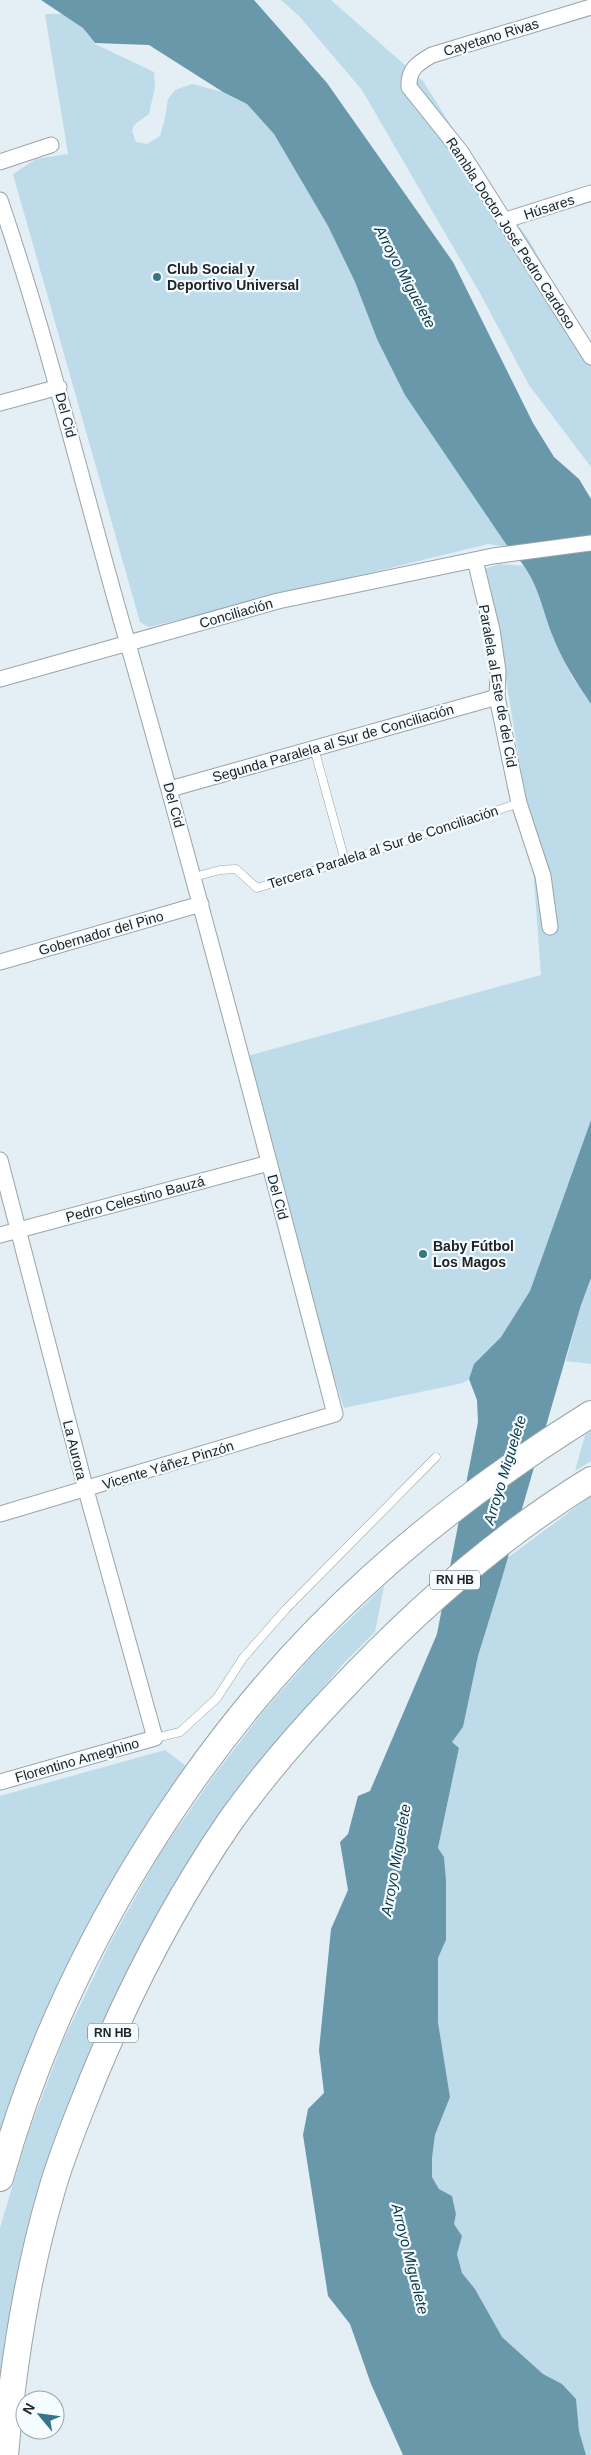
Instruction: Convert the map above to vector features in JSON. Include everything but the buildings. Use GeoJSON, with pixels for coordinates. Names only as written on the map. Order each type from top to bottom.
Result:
{"type":"FeatureCollection","features":[{"type":"Feature","properties":{"kind":"highway"},"geometry":{"type":"LineString","coordinates":[[0,2178],[26,2098],[83,1964],[154,1839],[190,1784],[269,1682],[370,1578],[476,1492],[514,1464],[588,1416]]}},
{"type":"Feature","properties":{"kind":"highway","name":"RN HB"},"geometry":{"type":"LineString","coordinates":[[5,2455],[16,2354],[30,2274],[52,2190],[78,2116],[108,2043],[138,1978],[167,1925],[232,1820],[272,1767],[357,1672],[452,1582],[513,1533],[591,1480]]}},
{"type":"Feature","properties":{"kind":"street","name":"Cayetano Rivas"},"geometry":{"type":"LineString","coordinates":[[409,87],[410,71],[418,63],[432,55],[591,6]]}},
{"type":"Feature","properties":{"kind":"street","name":"Rambla Doctor José Pedro Cardoso"},"geometry":{"type":"LineString","coordinates":[[409,87],[461,152],[591,356]]}},
{"type":"Feature","properties":{"kind":"street"},"geometry":{"type":"LineString","coordinates":[[0,162],[51,145]]}},
{"type":"Feature","properties":{"kind":"street","name":"Húsares"},"geometry":{"type":"LineString","coordinates":[[506,220],[591,193]]}},
{"type":"Feature","properties":{"kind":"street","name":"Del Cid"},"geometry":{"type":"LineString","coordinates":[[0,200],[59,387],[128,644],[170,789],[335,1414]]}},
{"type":"Feature","properties":{"kind":"street"},"geometry":{"type":"LineString","coordinates":[[0,403],[59,387]]}},
{"type":"Feature","properties":{"kind":"street","name":"Conciliación"},"geometry":{"type":"LineString","coordinates":[[0,679],[278,601],[493,556],[591,543]]}},
{"type":"Feature","properties":{"kind":"street","name":"Paralela al Este de del Cid"},"geometry":{"type":"LineString","coordinates":[[475,560],[492,630],[498,671],[497,697],[519,802],[543,876],[550,927]]}},
{"type":"Feature","properties":{"kind":"street","name":"Segunda Paralela al Sur de Conciliación"},"geometry":{"type":"LineString","coordinates":[[170,789],[497,697]]}},
{"type":"Feature","properties":{"kind":"street","name":"Gobernador del Pino"},"geometry":{"type":"LineString","coordinates":[[0,962],[201,904]]}},
{"type":"Feature","properties":{"kind":"street","name":"La Aurora"},"geometry":{"type":"LineString","coordinates":[[0,1160],[86,1490],[155,1738]]}},
{"type":"Feature","properties":{"kind":"street","name":"Pedro Celestino Bauzá"},"geometry":{"type":"LineString","coordinates":[[0,1236],[269,1163]]}},
{"type":"Feature","properties":{"kind":"street","name":"Vicente Yáñez Pinzón"},"geometry":{"type":"LineString","coordinates":[[0,1514],[86,1490],[335,1414]]}},
{"type":"Feature","properties":{"kind":"street","name":"Florentino Ameghino"},"geometry":{"type":"LineString","coordinates":[[0,1782],[155,1738]]}},
{"type":"Feature","properties":{"kind":"lane"},"geometry":{"type":"LineString","coordinates":[[314,748],[345,861]]}},
{"type":"Feature","properties":{"kind":"lane","name":"Tercera Paralela al Sur de Conciliación"},"geometry":{"type":"LineString","coordinates":[[194,877],[220,870],[236,869],[257,888],[345,861],[519,802]]}},
{"type":"Feature","properties":{"kind":"lane"},"geometry":{"type":"LineString","coordinates":[[155,1738],[180,1732],[217,1698],[243,1658],[286,1609],[436,1457]]}},
{"type":"Feature","properties":{"kind":"shaded area"},"geometry":{"type":"Polygon","coordinates":[[[281,0],[331,0],[423,81],[489,186],[529,240],[591,350],[591,467],[529,385],[481,295],[362,90],[300,17],[281,0]]]}},
{"type":"Feature","properties":{"kind":"shaded area"},"geometry":{"type":"Polygon","coordinates":[[[45,14],[64,14],[83,28],[95,44],[154,72],[155,87],[149,114],[134,125],[132,131],[136,142],[147,144],[160,136],[168,99],[175,90],[192,84],[223,92],[247,104],[274,134],[328,226],[355,282],[377,339],[508,547],[488,544],[149,627],[140,622],[13,174],[36,159],[68,154],[45,14]]]}},
{"type":"Feature","properties":{"kind":"shaded area"},"geometry":{"type":"Polygon","coordinates":[[[500,564],[526,566],[540,594],[552,634],[572,677],[591,704],[591,1120],[530,1291],[501,1337],[474,1364],[469,1379],[463,1383],[344,1408],[332,1371],[248,1056],[541,975],[530,827],[505,673],[484,569],[500,564]]]}},
{"type":"Feature","properties":{"kind":"shaded area"},"geometry":{"type":"Polygon","coordinates":[[[591,1278],[591,1364],[566,1361],[581,1305],[591,1278]]]}},
{"type":"Feature","properties":{"kind":"shaded area"},"geometry":{"type":"Polygon","coordinates":[[[591,1431],[591,1461],[575,1471],[585,1435],[591,1431]]]}},
{"type":"Feature","properties":{"kind":"shaded area"},"geometry":{"type":"Polygon","coordinates":[[[591,1496],[591,2455],[586,2455],[579,2431],[576,2399],[562,2384],[543,2374],[502,2337],[475,2289],[462,2273],[457,2253],[462,2236],[454,2224],[456,2214],[452,2196],[439,2189],[432,2177],[432,2158],[435,2135],[450,2097],[438,2022],[438,1958],[446,1940],[446,1880],[444,1857],[438,1848],[459,1748],[452,1742],[463,1727],[478,1656],[506,1559],[591,1496]]]}},
{"type":"Feature","properties":{"kind":"shaded area"},"geometry":{"type":"Polygon","coordinates":[[[384,1586],[375,1632],[343,1664],[253,1771],[146,1936],[97,2033],[52,2152],[0,2392],[0,2228],[28,2134],[63,2041],[111,1941],[159,1855],[213,1777],[263,1712],[313,1655],[384,1586]]]}},
{"type":"Feature","properties":{"kind":"shaded area"},"geometry":{"type":"Polygon","coordinates":[[[165,1750],[186,1766],[130,1854],[81,1942],[38,2034],[0,2131],[0,1796],[165,1750]]]}},
{"type":"Feature","properties":{"kind":"water","name":"Arroyo Miguelete"},"geometry":{"type":"Polygon","coordinates":[[[41,0],[254,0],[327,83],[453,262],[533,423],[554,457],[579,479],[591,499],[591,704],[559,651],[531,577],[508,547],[405,395],[377,339],[355,282],[328,226],[274,134],[247,104],[223,92],[149,45],[95,43],[83,28],[41,0]]]}},
{"type":"Feature","properties":{"kind":"water","name":"Arroyo Miguelete"},"geometry":{"type":"Polygon","coordinates":[[[591,1120],[591,1278],[581,1305],[478,1656],[463,1727],[452,1742],[459,1748],[438,1848],[444,1857],[446,1880],[446,1940],[438,1958],[438,2022],[450,2097],[435,2135],[432,2158],[432,2177],[439,2189],[452,2196],[456,2214],[454,2224],[462,2236],[457,2254],[462,2273],[475,2289],[502,2337],[543,2374],[562,2384],[576,2399],[579,2431],[586,2455],[403,2455],[371,2384],[350,2324],[328,2296],[303,2135],[308,2109],[324,2093],[319,2050],[331,1929],[348,1890],[340,1842],[348,1834],[358,1796],[370,1791],[437,1634],[478,1422],[477,1400],[469,1379],[474,1364],[501,1337],[530,1291],[591,1120]]]}},
{"type":"Feature","properties":{"kind":"place","name":"Club Social y Deportivo Universal"},"geometry":{"type":"Point","coordinates":[157,277]}},
{"type":"Feature","properties":{"kind":"place","name":"Baby Fútbol Los Magos"},"geometry":{"type":"Point","coordinates":[423,1254]}}]}
